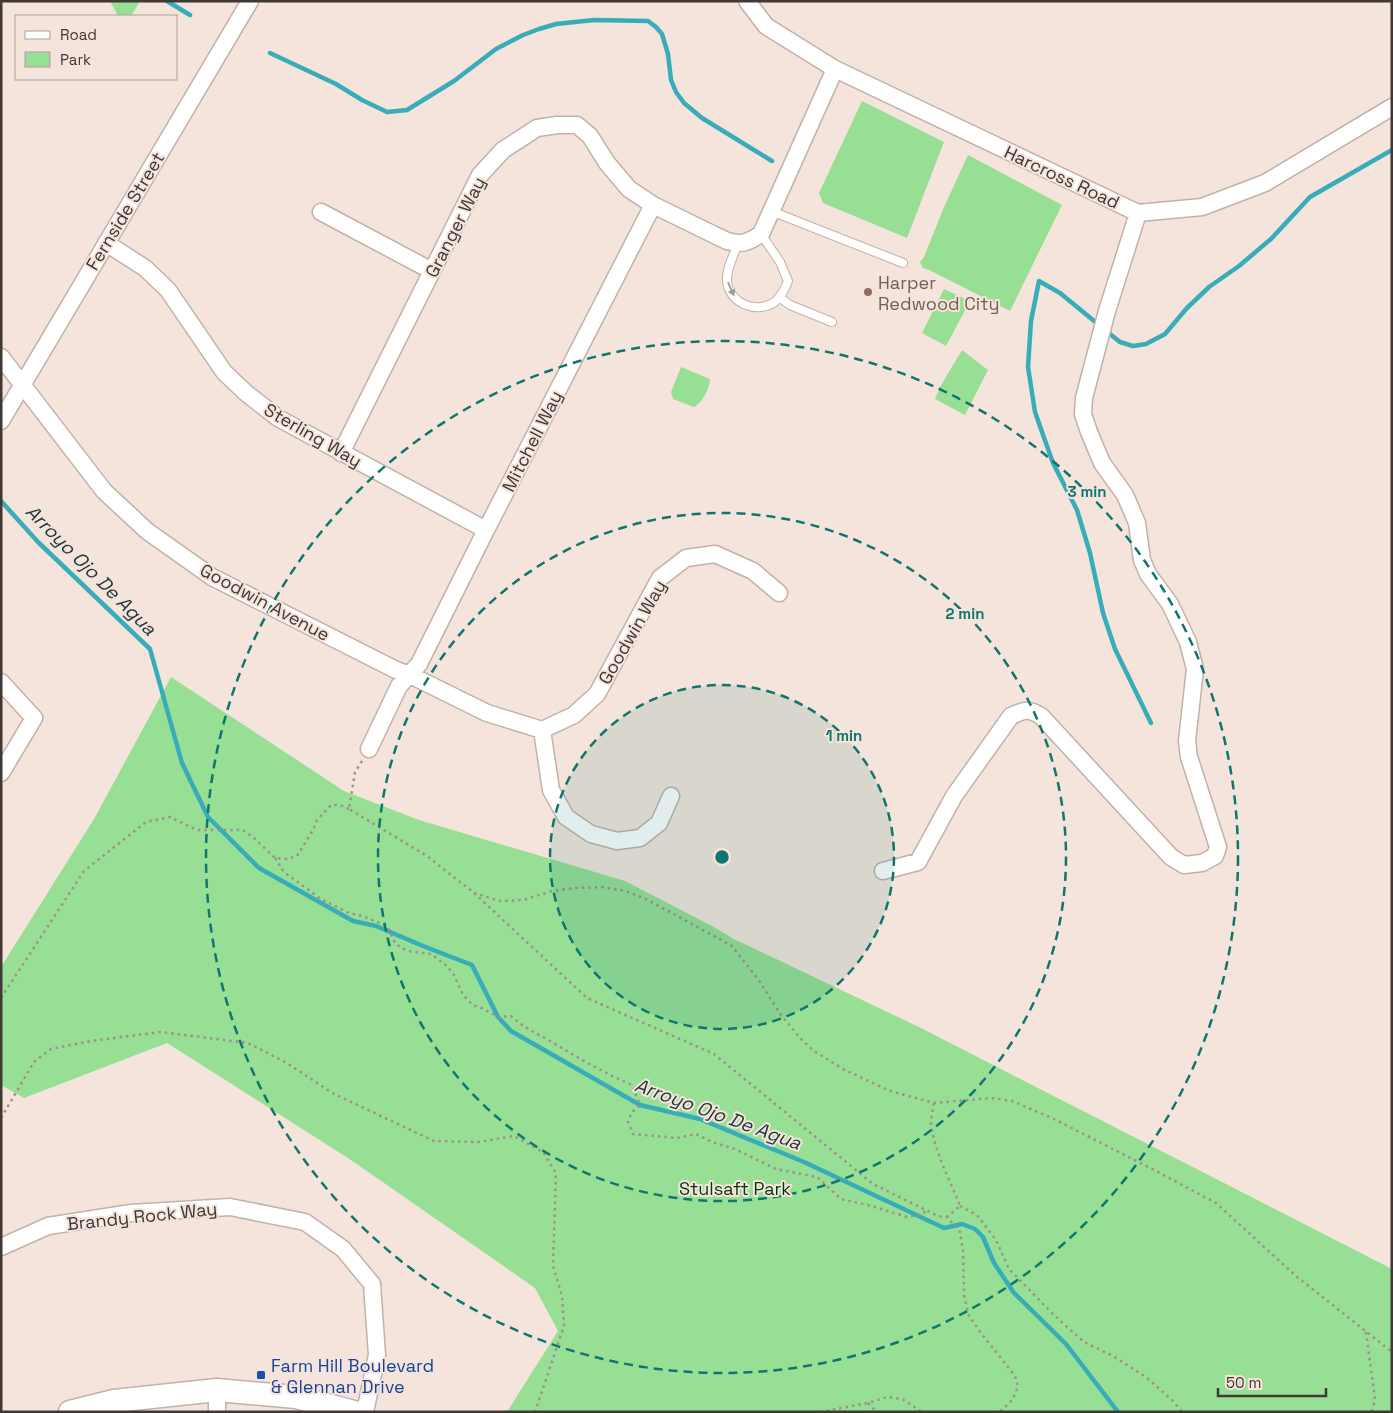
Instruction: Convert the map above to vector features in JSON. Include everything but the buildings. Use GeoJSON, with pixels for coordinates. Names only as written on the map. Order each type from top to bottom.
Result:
{"type":"FeatureCollection","features":[{"type":"Feature","properties":{"kind":"main road"},"geometry":{"type":"LineString","coordinates":[[70,1412],[114,1401],[217,1401],[296,1397],[354,1412]]}},
{"type":"Feature","properties":{"kind":"street","name":"Fernside Street"},"geometry":{"type":"LineString","coordinates":[[1,421],[250,1]]}},
{"type":"Feature","properties":{"kind":"street","name":"Harcross Road"},"geometry":{"type":"LineString","coordinates":[[747,1],[766,26],[835,69],[1138,213],[1202,207],[1265,183],[1392,107]]}},
{"type":"Feature","properties":{"kind":"street"},"geometry":{"type":"LineString","coordinates":[[738,243],[749,242],[760,234],[835,69]]}},
{"type":"Feature","properties":{"kind":"street","name":"Granger Way"},"geometry":{"type":"LineString","coordinates":[[341,452],[480,175],[503,150],[537,128],[557,125],[577,126],[590,136],[607,163],[629,189],[653,205],[727,241],[738,243]]}},
{"type":"Feature","properties":{"kind":"street","name":"Mitchell Way"},"geometry":{"type":"LineString","coordinates":[[369,749],[399,686],[419,664],[653,205]]}},
{"type":"Feature","properties":{"kind":"street"},"geometry":{"type":"LineString","coordinates":[[321,212],[432,271]]}},
{"type":"Feature","properties":{"kind":"street"},"geometry":{"type":"LineString","coordinates":[[883,871],[918,862],[954,796],[1011,716],[1025,710],[1041,716],[1171,856],[1184,865],[1202,863],[1215,856],[1218,847],[1189,757],[1187,741],[1195,669],[1188,642],[1170,604],[1148,574],[1142,560],[1137,522],[1125,495],[1102,463],[1083,414],[1084,398],[1107,311],[1138,213]]}},
{"type":"Feature","properties":{"kind":"street","name":"Sterling Way"},"geometry":{"type":"LineString","coordinates":[[106,243],[144,268],[168,290],[224,372],[246,393],[278,418],[486,530]]}},
{"type":"Feature","properties":{"kind":"street","name":"Goodwin Avenue"},"geometry":{"type":"LineString","coordinates":[[1,357],[104,491],[146,532],[212,577],[396,670],[487,713],[542,730]]}},
{"type":"Feature","properties":{"kind":"street","name":"Goodwin Way"},"geometry":{"type":"LineString","coordinates":[[542,730],[574,714],[597,694],[660,578],[686,558],[715,554],[753,571],[780,593]]}},
{"type":"Feature","properties":{"kind":"street"},"geometry":{"type":"LineString","coordinates":[[1,682],[34,718],[1,773]]}},
{"type":"Feature","properties":{"kind":"street"},"geometry":{"type":"LineString","coordinates":[[542,730],[552,790],[566,817],[591,834],[617,841],[640,838],[659,823],[671,796]]}},
{"type":"Feature","properties":{"kind":"street","name":"Brandy Rock Way"},"geometry":{"type":"LineString","coordinates":[[1,1247],[48,1226],[131,1213],[230,1207],[305,1222],[343,1249],[372,1284],[377,1355],[365,1412]]}},
{"type":"Feature","properties":{"kind":"lane"},"geometry":{"type":"LineString","coordinates":[[771,211],[903,263]]}},
{"type":"Feature","properties":{"kind":"lane"},"geometry":{"type":"LineString","coordinates":[[738,243],[728,273],[727,282],[731,294],[741,303],[752,307],[763,307],[774,302],[783,294],[788,281],[780,262],[760,234]]}},
{"type":"Feature","properties":{"kind":"lane"},"geometry":{"type":"LineString","coordinates":[[780,297],[790,305],[832,322]]}},
{"type":"Feature","properties":{"kind":"path"},"geometry":{"type":"LineString","coordinates":[[349,809],[355,772],[369,749]]}},
{"type":"Feature","properties":{"kind":"path"},"geometry":{"type":"LineString","coordinates":[[275,858],[287,859],[297,856],[317,820],[330,805],[340,804],[427,856],[474,893],[587,998],[714,1054],[873,1184],[938,1216],[947,1217],[960,1232],[963,1250],[964,1295],[969,1316],[980,1333],[1015,1376],[1018,1387],[1012,1400],[1000,1412]]}},
{"type":"Feature","properties":{"kind":"path"},"geometry":{"type":"LineString","coordinates":[[1,998],[84,871],[146,822],[170,817],[197,830],[243,830],[275,858],[284,872],[321,899],[349,913],[370,918],[387,926],[394,941],[400,947],[408,951],[431,954],[447,966],[464,995],[473,1005],[498,1017],[511,1016],[522,1026],[574,1056],[632,1085],[640,1105],[632,1112],[628,1122],[633,1134],[677,1138],[696,1134],[712,1142],[735,1149],[776,1169],[817,1176],[842,1199],[906,1217],[927,1211]]}},
{"type":"Feature","properties":{"kind":"path"},"geometry":{"type":"LineString","coordinates":[[474,893],[500,901],[523,900],[552,891],[602,887],[626,891],[648,900],[732,946],[758,979],[781,1015],[814,1052],[843,1069],[890,1091],[934,1103],[991,1098],[1012,1101],[1052,1118],[1158,1172],[1216,1203],[1296,1276],[1392,1352]]}},
{"type":"Feature","properties":{"kind":"path"},"geometry":{"type":"LineString","coordinates":[[1,1118],[34,1062],[51,1049],[91,1041],[161,1032],[248,1044],[287,1063],[334,1094],[434,1141],[478,1142],[514,1136],[536,1148],[543,1152],[556,1172],[553,1266],[562,1296],[564,1326],[535,1412]]}},
{"type":"Feature","properties":{"kind":"path"},"geometry":{"type":"LineString","coordinates":[[934,1103],[931,1121],[938,1153],[960,1206],[977,1215],[996,1240],[1009,1268],[1084,1342],[1113,1356],[1146,1377],[1173,1401],[1182,1412]]}},
{"type":"Feature","properties":{"kind":"path"},"geometry":{"type":"LineString","coordinates":[[947,1217],[960,1206]]}},
{"type":"Feature","properties":{"kind":"path"},"geometry":{"type":"LineString","coordinates":[[1366,1332],[1375,1399],[1372,1412]]}},
{"type":"Feature","properties":{"kind":"path"},"geometry":{"type":"LineString","coordinates":[[820,1412],[868,1403],[887,1397],[902,1399],[922,1412]]}},
{"type":"Feature","properties":{"kind":"path"},"geometry":{"type":"LineString","coordinates":[[868,1403],[877,1412]]}},
{"type":"Feature","properties":{"kind":"green space"},"geometry":{"type":"Polygon","coordinates":[[[110,1],[140,1],[132,15],[117,15],[110,1]]]}},
{"type":"Feature","properties":{"kind":"green space"},"geometry":{"type":"Polygon","coordinates":[[[862,101],[944,142],[907,238],[823,203],[819,193],[862,101]]]}},
{"type":"Feature","properties":{"kind":"green space"},"geometry":{"type":"Polygon","coordinates":[[[968,155],[1062,205],[1010,311],[923,268],[920,262],[924,257],[968,155]]]}},
{"type":"Feature","properties":{"kind":"green space"},"geometry":{"type":"Polygon","coordinates":[[[944,289],[970,301],[946,346],[922,333],[944,289]]]}},
{"type":"Feature","properties":{"kind":"green space"},"geometry":{"type":"Polygon","coordinates":[[[962,350],[988,370],[965,415],[935,399],[962,350]]]}},
{"type":"Feature","properties":{"kind":"green space"},"geometry":{"type":"Polygon","coordinates":[[[681,367],[710,379],[705,395],[694,407],[673,399],[671,392],[681,367]]]}},
{"type":"Feature","properties":{"kind":"green space","name":"Stulsaft Park"},"geometry":{"type":"Polygon","coordinates":[[[171,677],[344,791],[419,820],[625,881],[734,939],[919,1027],[1392,1269],[1392,1412],[507,1412],[558,1331],[535,1288],[351,1160],[167,1043],[24,1098],[1,1085],[1,967],[94,819],[171,677]]]}},
{"type":"Feature","properties":{"kind":"waterway"},"geometry":{"type":"LineString","coordinates":[[167,1],[190,15]]}},
{"type":"Feature","properties":{"kind":"waterway"},"geometry":{"type":"LineString","coordinates":[[270,53],[336,84],[362,100],[387,112],[407,110],[454,81],[496,49],[539,29],[556,24],[594,20],[648,21],[662,34],[668,54],[671,80],[676,92],[684,103],[702,118],[772,161]]}},
{"type":"Feature","properties":{"kind":"waterway"},"geometry":{"type":"LineString","coordinates":[[1105,330],[1120,342],[1133,346],[1146,344],[1165,334],[1187,308],[1209,287],[1239,266],[1271,239],[1310,197],[1392,150]]}},
{"type":"Feature","properties":{"kind":"waterway"},"geometry":{"type":"LineString","coordinates":[[1099,325],[1060,293],[1039,281],[1031,321],[1028,367],[1035,412],[1053,463],[1077,510],[1090,553],[1103,613],[1115,649],[1151,723]]}},
{"type":"Feature","properties":{"kind":"waterway","name":"Arroyo Ojo De Agua"},"geometry":{"type":"LineString","coordinates":[[1,501],[38,542],[150,649],[182,763],[208,817],[259,868],[353,921],[376,926],[472,965],[498,1017],[511,1031],[640,1105],[700,1119],[804,1162],[944,1228],[962,1224],[975,1229],[983,1237],[994,1263],[1014,1293],[1066,1344],[1118,1412]]}},
{"type":"Feature","properties":{"kind":"place","name":"Harper Redwood City"},"geometry":{"type":"Point","coordinates":[868,292]}},
{"type":"Feature","properties":{"kind":"place","name":"Farm Hill Boulevard & Glennan Drive"},"geometry":{"type":"Point","coordinates":[261,1375]}}]}
